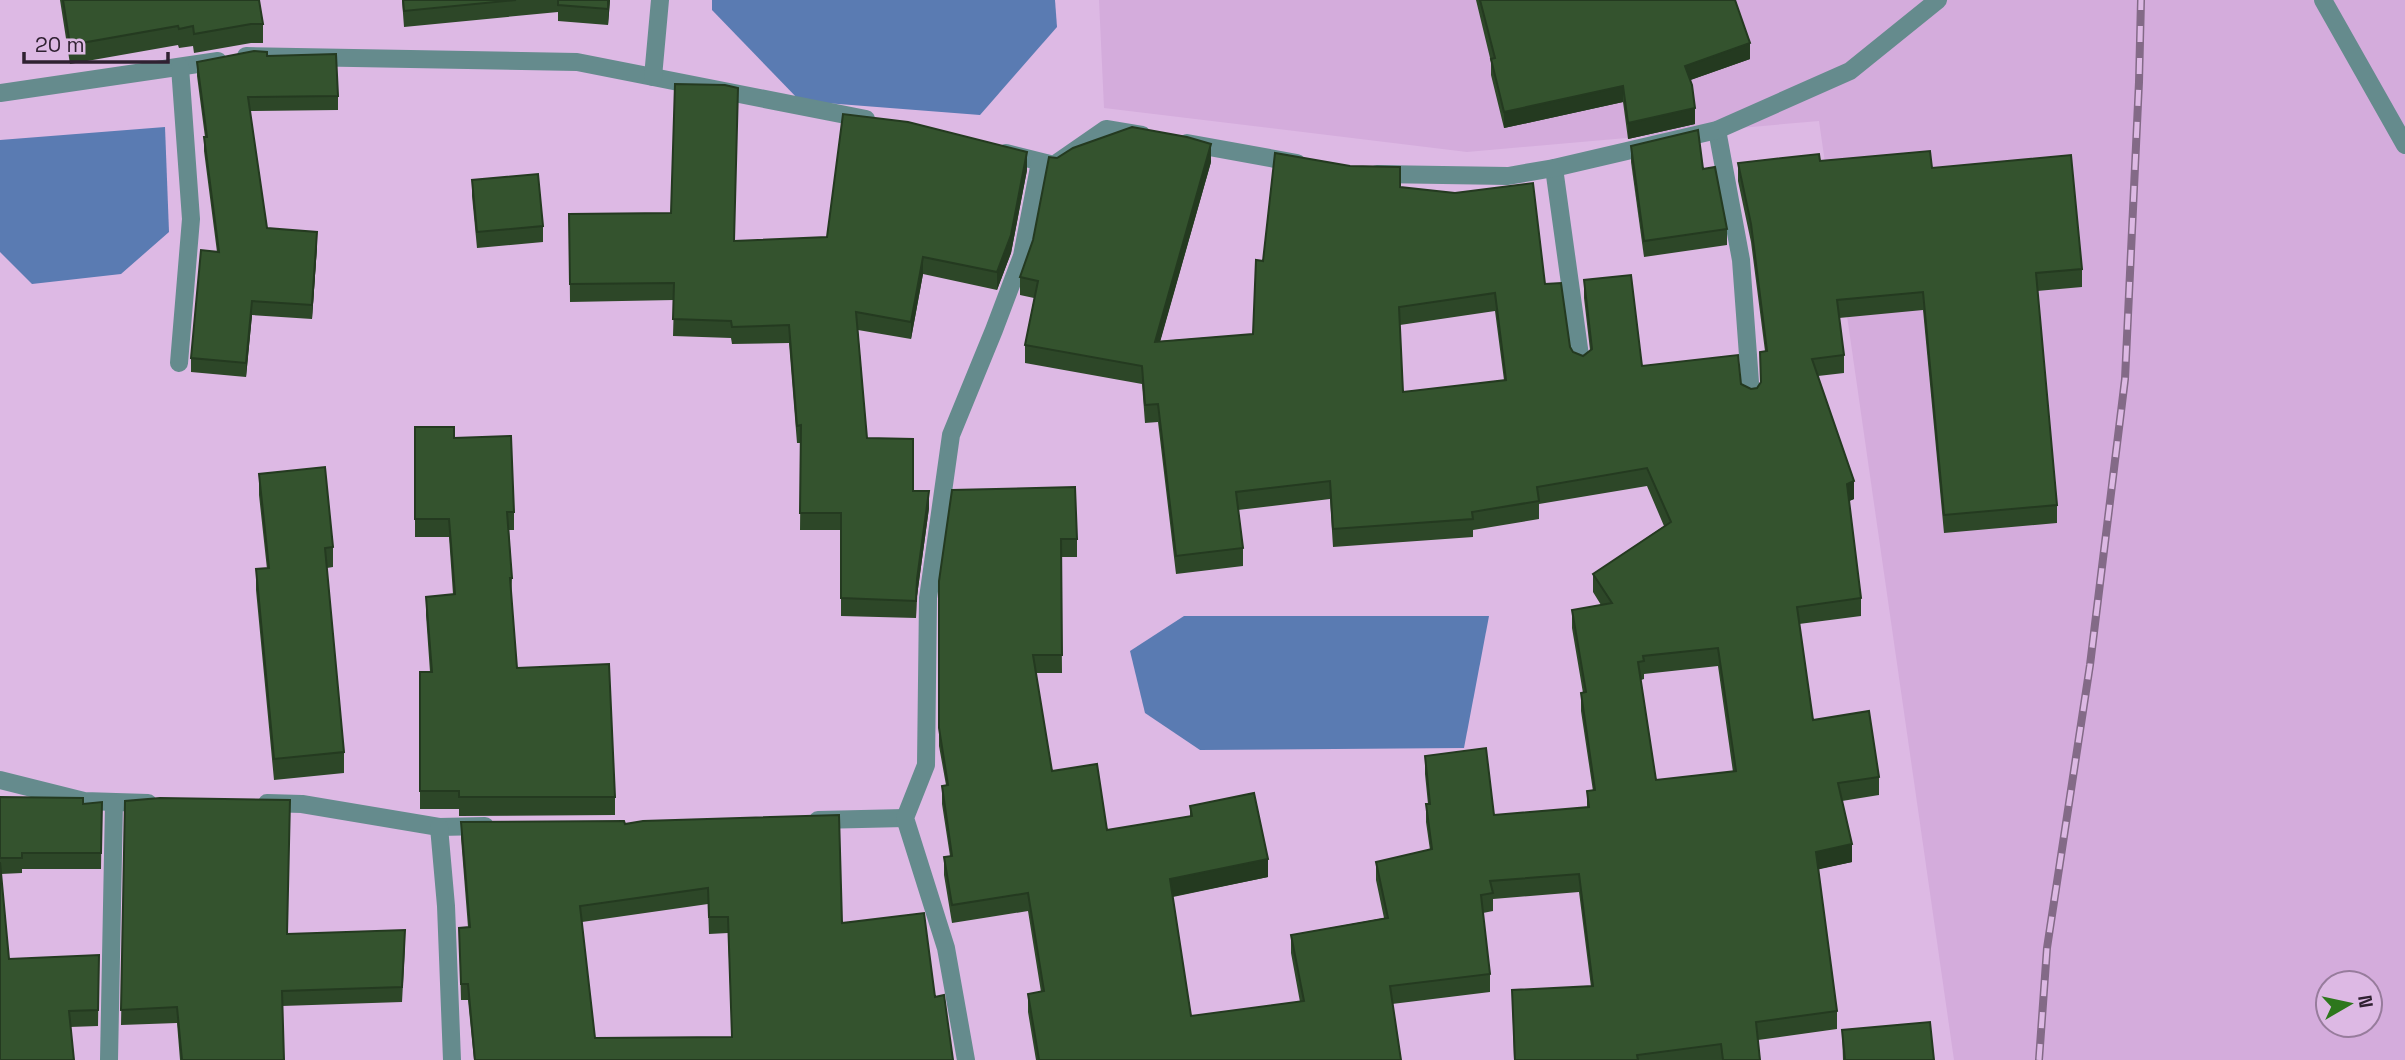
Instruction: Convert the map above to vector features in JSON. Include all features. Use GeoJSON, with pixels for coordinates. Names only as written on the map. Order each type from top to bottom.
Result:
{"type":"FeatureCollection","features":[{"type":"Feature","properties":{"kind":"street"},"geometry":{"type":"LineString","coordinates":[[653,77],[660,0]]}},
{"type":"Feature","properties":{"kind":"street"},"geometry":{"type":"LineString","coordinates":[[1365,174],[1508,176],[1554,169],[1717,130],[1850,71],[1938,0]]}},
{"type":"Feature","properties":{"kind":"street"},"geometry":{"type":"LineString","coordinates":[[2323,0],[2405,145]]}},
{"type":"Feature","properties":{"kind":"street"},"geometry":{"type":"LineString","coordinates":[[0,93],[253,54],[577,62],[884,123]]}},
{"type":"Feature","properties":{"kind":"street"},"geometry":{"type":"LineString","coordinates":[[179,363],[191,219],[180,67]]}},
{"type":"Feature","properties":{"kind":"street"},"geometry":{"type":"LineString","coordinates":[[989,149],[1054,165],[1106,129],[1311,166]]}},
{"type":"Feature","properties":{"kind":"street"},"geometry":{"type":"LineString","coordinates":[[1717,130],[1741,260],[1751,396]]}},
{"type":"Feature","properties":{"kind":"street"},"geometry":{"type":"LineString","coordinates":[[967,1060],[946,948],[905,818],[926,765],[928,598],[951,435],[995,330],[1022,256],[1040,162]]}},
{"type":"Feature","properties":{"kind":"street"},"geometry":{"type":"LineString","coordinates":[[1554,169],[1581,363]]}},
{"type":"Feature","properties":{"kind":"street"},"geometry":{"type":"LineString","coordinates":[[0,780],[84,801],[165,803]]}},
{"type":"Feature","properties":{"kind":"street"},"geometry":{"type":"LineString","coordinates":[[109,1060],[114,803]]}},
{"type":"Feature","properties":{"kind":"street"},"geometry":{"type":"LineString","coordinates":[[254,803],[302,804],[439,827],[509,826]]}},
{"type":"Feature","properties":{"kind":"street"},"geometry":{"type":"LineString","coordinates":[[796,821],[905,818]]}},
{"type":"Feature","properties":{"kind":"street"},"geometry":{"type":"LineString","coordinates":[[439,827],[446,906],[452,1060]]}},
{"type":"Feature","properties":{"kind":"shaded area"},"geometry":{"type":"Polygon","coordinates":[[[1099,0],[2405,0],[2405,1060],[1954,1060],[1819,121],[1467,152],[1104,108],[1099,0]]]}},
{"type":"Feature","properties":{"kind":"water"},"geometry":{"type":"Polygon","coordinates":[[[712,0],[1055,0],[1057,27],[980,115],[800,101],[712,10],[712,0]]]}},
{"type":"Feature","properties":{"kind":"water"},"geometry":{"type":"Polygon","coordinates":[[[165,127],[169,232],[121,274],[32,284],[0,252],[0,140],[165,127]]]}},
{"type":"Feature","properties":{"kind":"water"},"geometry":{"type":"Polygon","coordinates":[[[1184,616],[1489,616],[1464,748],[1200,750],[1145,713],[1130,651],[1184,616]]]}},
{"type":"Feature","properties":{"kind":"building"},"geometry":{"type":"Polygon","coordinates":[[[63,0],[259,0],[263,24],[194,34],[193,26],[179,29],[178,26],[70,45],[63,0]]]}},
{"type":"Feature","properties":{"kind":"building"},"geometry":{"type":"Polygon","coordinates":[[[403,0],[516,0],[404,11],[403,0]]]}},
{"type":"Feature","properties":{"kind":"building"},"geometry":{"type":"Polygon","coordinates":[[[558,0],[608,0],[608,9],[558,5],[558,0]]]}},
{"type":"Feature","properties":{"kind":"building"},"geometry":{"type":"Polygon","coordinates":[[[1480,0],[1735,0],[1750,43],[1685,66],[1692,85],[1695,108],[1628,123],[1623,86],[1504,112],[1491,59],[1495,58],[1480,0]]]}},
{"type":"Feature","properties":{"kind":"building"},"geometry":{"type":"Polygon","coordinates":[[[254,51],[267,52],[267,56],[336,54],[338,96],[248,97],[267,228],[317,232],[312,305],[252,301],[246,363],[191,358],[201,250],[219,252],[197,62],[254,51]]]}},
{"type":"Feature","properties":{"kind":"building"},"geometry":{"type":"Polygon","coordinates":[[[675,84],[725,85],[738,88],[734,241],[827,237],[843,114],[908,122],[1027,152],[1011,235],[997,272],[923,257],[911,322],[856,312],[867,438],[913,439],[913,491],[929,491],[916,601],[841,598],[841,513],[800,513],[801,425],[797,426],[789,325],[732,327],[731,321],[673,319],[674,283],[570,284],[569,214],[671,213],[675,84]]]}},
{"type":"Feature","properties":{"kind":"building"},"geometry":{"type":"Polygon","coordinates":[[[1132,127],[1211,144],[1155,342],[1253,334],[1256,260],[1263,261],[1275,153],[1350,166],[1400,167],[1400,187],[1455,193],[1533,183],[1545,284],[1561,283],[1573,352],[1583,356],[1592,349],[1584,280],[1631,275],[1642,366],[1738,355],[1741,384],[1751,389],[1757,388],[1761,382],[1760,352],[1767,351],[1751,224],[1738,163],[1819,154],[1820,161],[1930,151],[1932,168],[2071,155],[2082,269],[2036,273],[2057,505],[1944,515],[1923,292],[1837,300],[1844,355],[1812,359],[1854,481],[1847,484],[1861,598],[1797,607],[1813,720],[1869,711],[1879,777],[1838,783],[1852,844],[1816,852],[1837,1011],[1756,1022],[1760,1060],[1723,1060],[1721,1044],[1637,1055],[1638,1060],[1515,1060],[1512,990],[1593,986],[1579,874],[1490,881],[1493,893],[1481,895],[1490,974],[1390,986],[1401,1060],[1039,1060],[1028,994],[1044,991],[1028,893],[952,905],[944,857],[952,856],[942,786],[948,785],[939,728],[939,581],[952,490],[1075,487],[1077,539],[1061,539],[1062,655],[1033,655],[1052,771],[1097,764],[1107,830],[1192,816],[1190,806],[1254,793],[1268,859],[1170,879],[1191,1016],[1304,1001],[1291,935],[1388,918],[1376,862],[1432,849],[1426,804],[1430,804],[1425,756],[1486,748],[1494,815],[1589,807],[1587,791],[1595,790],[1581,693],[1586,692],[1572,610],[1612,603],[1593,574],[1671,522],[1647,468],[1537,487],[1539,501],[1472,512],[1473,519],[1333,529],[1330,481],[1236,492],[1243,548],[1176,556],[1158,404],[1145,405],[1142,366],[1025,345],[1038,281],[1020,277],[1033,240],[1049,157],[1057,158],[1073,148],[1132,127]],[[1495,293],[1399,307],[1403,392],[1506,380],[1495,293]],[[1718,648],[1643,656],[1644,661],[1638,662],[1656,780],[1736,771],[1718,648]]]}},
{"type":"Feature","properties":{"kind":"building"},"geometry":{"type":"Polygon","coordinates":[[[1698,130],[1703,169],[1715,167],[1727,229],[1644,241],[1631,146],[1698,130]]]}},
{"type":"Feature","properties":{"kind":"building"},"geometry":{"type":"Polygon","coordinates":[[[538,174],[543,226],[477,232],[472,180],[538,174]]]}},
{"type":"Feature","properties":{"kind":"building"},"geometry":{"type":"Polygon","coordinates":[[[415,427],[454,427],[454,438],[511,436],[514,512],[507,512],[517,668],[609,664],[615,797],[459,797],[459,791],[420,791],[420,672],[432,672],[426,597],[455,594],[449,519],[415,519],[415,427]]]}},
{"type":"Feature","properties":{"kind":"building"},"geometry":{"type":"Polygon","coordinates":[[[325,467],[333,547],[325,548],[344,752],[274,759],[256,569],[269,568],[259,474],[325,467]]]}},
{"type":"Feature","properties":{"kind":"building"},"geometry":{"type":"Polygon","coordinates":[[[0,797],[83,798],[83,804],[102,802],[101,853],[22,853],[22,858],[0,858],[0,797]]]}},
{"type":"Feature","properties":{"kind":"building"},"geometry":{"type":"Polygon","coordinates":[[[160,798],[290,800],[287,934],[405,930],[402,987],[282,991],[284,1060],[182,1060],[177,1007],[121,1010],[125,801],[160,798]]]}},
{"type":"Feature","properties":{"kind":"building"},"geometry":{"type":"Polygon","coordinates":[[[839,815],[842,923],[924,913],[935,997],[944,995],[953,1060],[475,1060],[468,984],[461,984],[459,928],[470,927],[461,822],[624,821],[625,824],[643,821],[839,815]],[[708,888],[580,906],[595,1038],[732,1037],[728,917],[709,917],[708,888]]]}},
{"type":"Feature","properties":{"kind":"building"},"geometry":{"type":"Polygon","coordinates":[[[0,862],[9,959],[99,955],[98,1010],[69,1011],[74,1060],[0,1060],[0,862]]]}},
{"type":"Feature","properties":{"kind":"building"},"geometry":{"type":"Polygon","coordinates":[[[1930,1022],[1934,1060],[1845,1060],[1842,1030],[1930,1022]]]}},
{"type":"Feature","properties":{"kind":"railway"},"geometry":{"type":"LineString","coordinates":[[2039,1060],[2047,948],[2090,665],[2125,379],[2141,0]]}}]}
